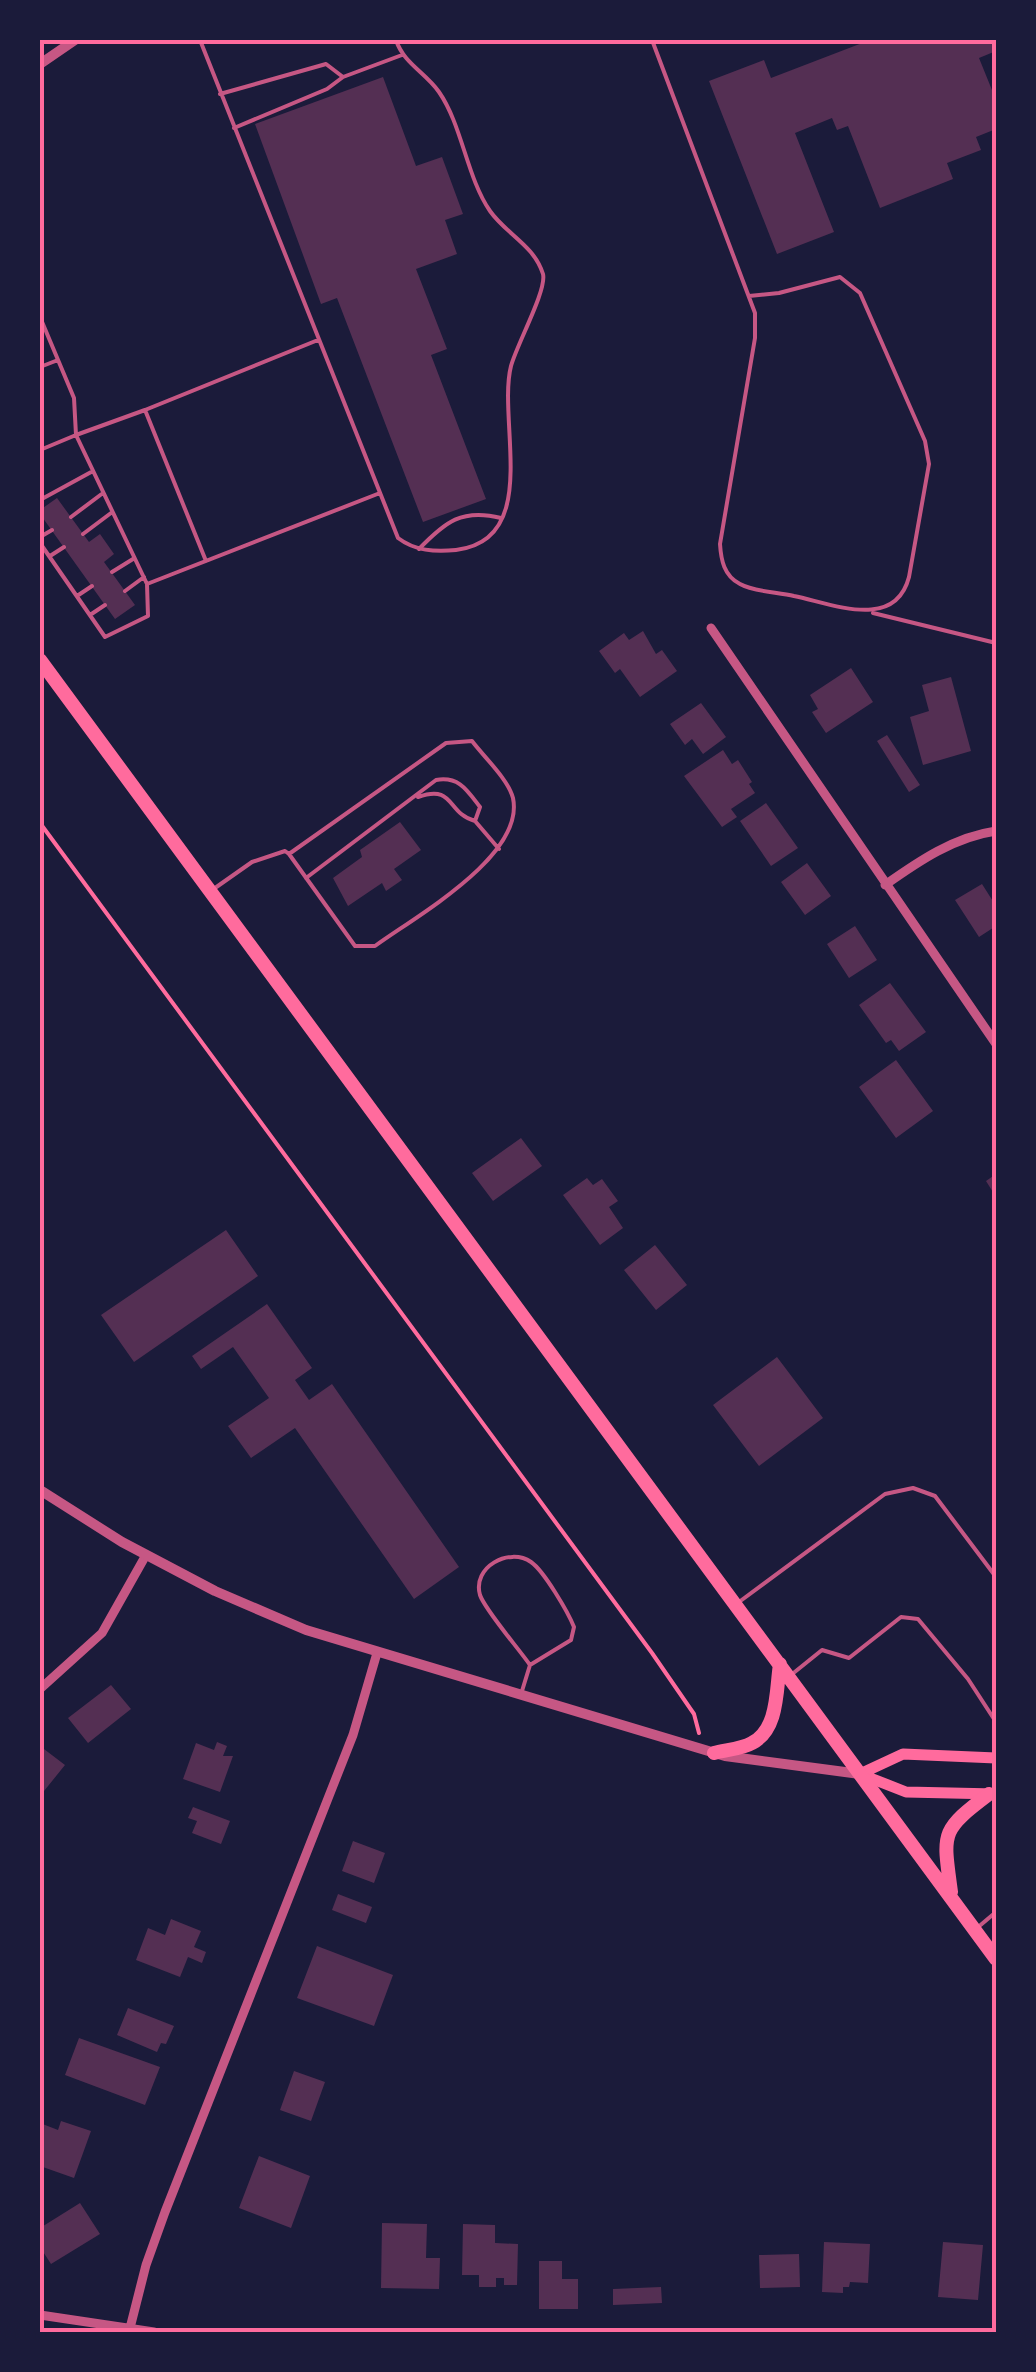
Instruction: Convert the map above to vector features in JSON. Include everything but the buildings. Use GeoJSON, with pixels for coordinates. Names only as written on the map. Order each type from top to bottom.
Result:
{"type":"FeatureCollection","features":[{"type":"Feature","properties":{"kind":"main road"},"geometry":{"type":"LineString","coordinates":[[40,660],[996,1959]]}},
{"type":"Feature","properties":{"kind":"main road"},"geometry":{"type":"LineString","coordinates":[[708,1751],[752,1744],[767,1731],[785,1670]]}},
{"type":"Feature","properties":{"kind":"main road"},"geometry":{"type":"LineString","coordinates":[[860,1774],[903,1754],[996,1758]]}},
{"type":"Feature","properties":{"kind":"main road"},"geometry":{"type":"LineString","coordinates":[[860,1774],[906,1792],[992,1794]]}},
{"type":"Feature","properties":{"kind":"main road"},"geometry":{"type":"LineString","coordinates":[[952,1898],[947,1833],[955,1820],[992,1794]]}},
{"type":"Feature","properties":{"kind":"street"},"geometry":{"type":"LineString","coordinates":[[40,64],[75,40]]}},
{"type":"Feature","properties":{"kind":"street"},"geometry":{"type":"LineString","coordinates":[[712,628],[996,1044]]}},
{"type":"Feature","properties":{"kind":"street"},"geometry":{"type":"LineString","coordinates":[[885,884],[952,844],[996,831]]}},
{"type":"Feature","properties":{"kind":"street"},"geometry":{"type":"LineString","coordinates":[[40,1490],[146,1555],[255,1610],[376,1653],[708,1751],[860,1774]]}},
{"type":"Feature","properties":{"kind":"street"},"geometry":{"type":"LineString","coordinates":[[40,1689],[102,1633],[146,1555]]}},
{"type":"Feature","properties":{"kind":"street"},"geometry":{"type":"LineString","coordinates":[[130,2330],[146,2265],[165,2212],[353,1735],[376,1653]]}},
{"type":"Feature","properties":{"kind":"street"},"geometry":{"type":"LineString","coordinates":[[40,2315],[154,2332]]}},
{"type":"Feature","properties":{"kind":"lane"},"geometry":{"type":"LineString","coordinates":[[200,40],[398,538],[419,549],[471,548],[492,536],[510,490],[511,368],[524,326],[545,284],[530,250],[490,210],[439,92],[402,54],[396,40]]}},
{"type":"Feature","properties":{"kind":"lane"},"geometry":{"type":"LineString","coordinates":[[652,40],[755,313],[755,338],[720,544],[721,565],[738,584],[996,643]]}},
{"type":"Feature","properties":{"kind":"lane"},"geometry":{"type":"LineString","coordinates":[[234,128],[402,54]]}},
{"type":"Feature","properties":{"kind":"lane"},"geometry":{"type":"LineString","coordinates":[[220,94],[326,64],[342,78]]}},
{"type":"Feature","properties":{"kind":"lane"},"geometry":{"type":"LineString","coordinates":[[749,296],[779,293],[840,277],[860,293],[925,442],[929,464],[906,592],[892,606],[868,612]]}},
{"type":"Feature","properties":{"kind":"lane"},"geometry":{"type":"LineString","coordinates":[[40,317],[74,398],[76,435],[147,584],[148,616],[106,637],[40,540],[52,530]]}},
{"type":"Feature","properties":{"kind":"lane"},"geometry":{"type":"LineString","coordinates":[[40,450],[319,340]]}},
{"type":"Feature","properties":{"kind":"lane"},"geometry":{"type":"LineString","coordinates":[[40,367],[58,360]]}},
{"type":"Feature","properties":{"kind":"lane"},"geometry":{"type":"LineString","coordinates":[[145,410],[206,561]]}},
{"type":"Feature","properties":{"kind":"lane"},"geometry":{"type":"LineString","coordinates":[[40,500],[93,471]]}},
{"type":"Feature","properties":{"kind":"lane"},"geometry":{"type":"LineString","coordinates":[[71,517],[103,493]]}},
{"type":"Feature","properties":{"kind":"lane"},"geometry":{"type":"LineString","coordinates":[[147,584],[380,493]]}},
{"type":"Feature","properties":{"kind":"lane"},"geometry":{"type":"LineString","coordinates":[[83,534],[113,512]]}},
{"type":"Feature","properties":{"kind":"lane"},"geometry":{"type":"LineString","coordinates":[[419,549],[442,524],[478,512],[501,518]]}},
{"type":"Feature","properties":{"kind":"lane"},"geometry":{"type":"LineString","coordinates":[[50,556],[64,547]]}},
{"type":"Feature","properties":{"kind":"lane"},"geometry":{"type":"LineString","coordinates":[[112,572],[134,558]]}},
{"type":"Feature","properties":{"kind":"lane"},"geometry":{"type":"LineString","coordinates":[[125,591],[144,577]]}},
{"type":"Feature","properties":{"kind":"lane"},"geometry":{"type":"LineString","coordinates":[[77,596],[92,586]]}},
{"type":"Feature","properties":{"kind":"lane"},"geometry":{"type":"LineString","coordinates":[[90,615],[105,605]]}},
{"type":"Feature","properties":{"kind":"lane"},"geometry":{"type":"LineString","coordinates":[[211,891],[252,862],[284,851],[355,946],[374,946],[474,874],[498,850],[516,818],[512,793],[472,741],[446,742],[289,854]]}},
{"type":"Feature","properties":{"kind":"lane"},"geometry":{"type":"LineString","coordinates":[[306,878],[436,780],[449,778],[461,783],[480,807],[476,821]]}},
{"type":"Feature","properties":{"kind":"lane"},"geometry":{"type":"LineString","coordinates":[[415,798],[436,792],[444,794],[464,818],[476,821],[498,850]]}},
{"type":"Feature","properties":{"kind":"lane"},"geometry":{"type":"LineString","coordinates":[[736,1604],[885,1494],[914,1488],[935,1496],[996,1577]]}},
{"type":"Feature","properties":{"kind":"lane"},"geometry":{"type":"LineString","coordinates":[[521,1696],[530,1664],[570,1640],[574,1627],[533,1563],[519,1556],[502,1557],[485,1570],[480,1580],[480,1596],[530,1664]]}},
{"type":"Feature","properties":{"kind":"lane"},"geometry":{"type":"LineString","coordinates":[[785,1670],[822,1650],[850,1658],[901,1618],[918,1619],[968,1679],[994,1719],[996,1743]]}},
{"type":"Feature","properties":{"kind":"lane"},"geometry":{"type":"LineString","coordinates":[[974,1930],[996,1912]]}},
{"type":"Feature","properties":{"kind":"path"},"geometry":{"type":"LineString","coordinates":[[40,823],[652,1653],[694,1714],[708,1751]]}}]}
